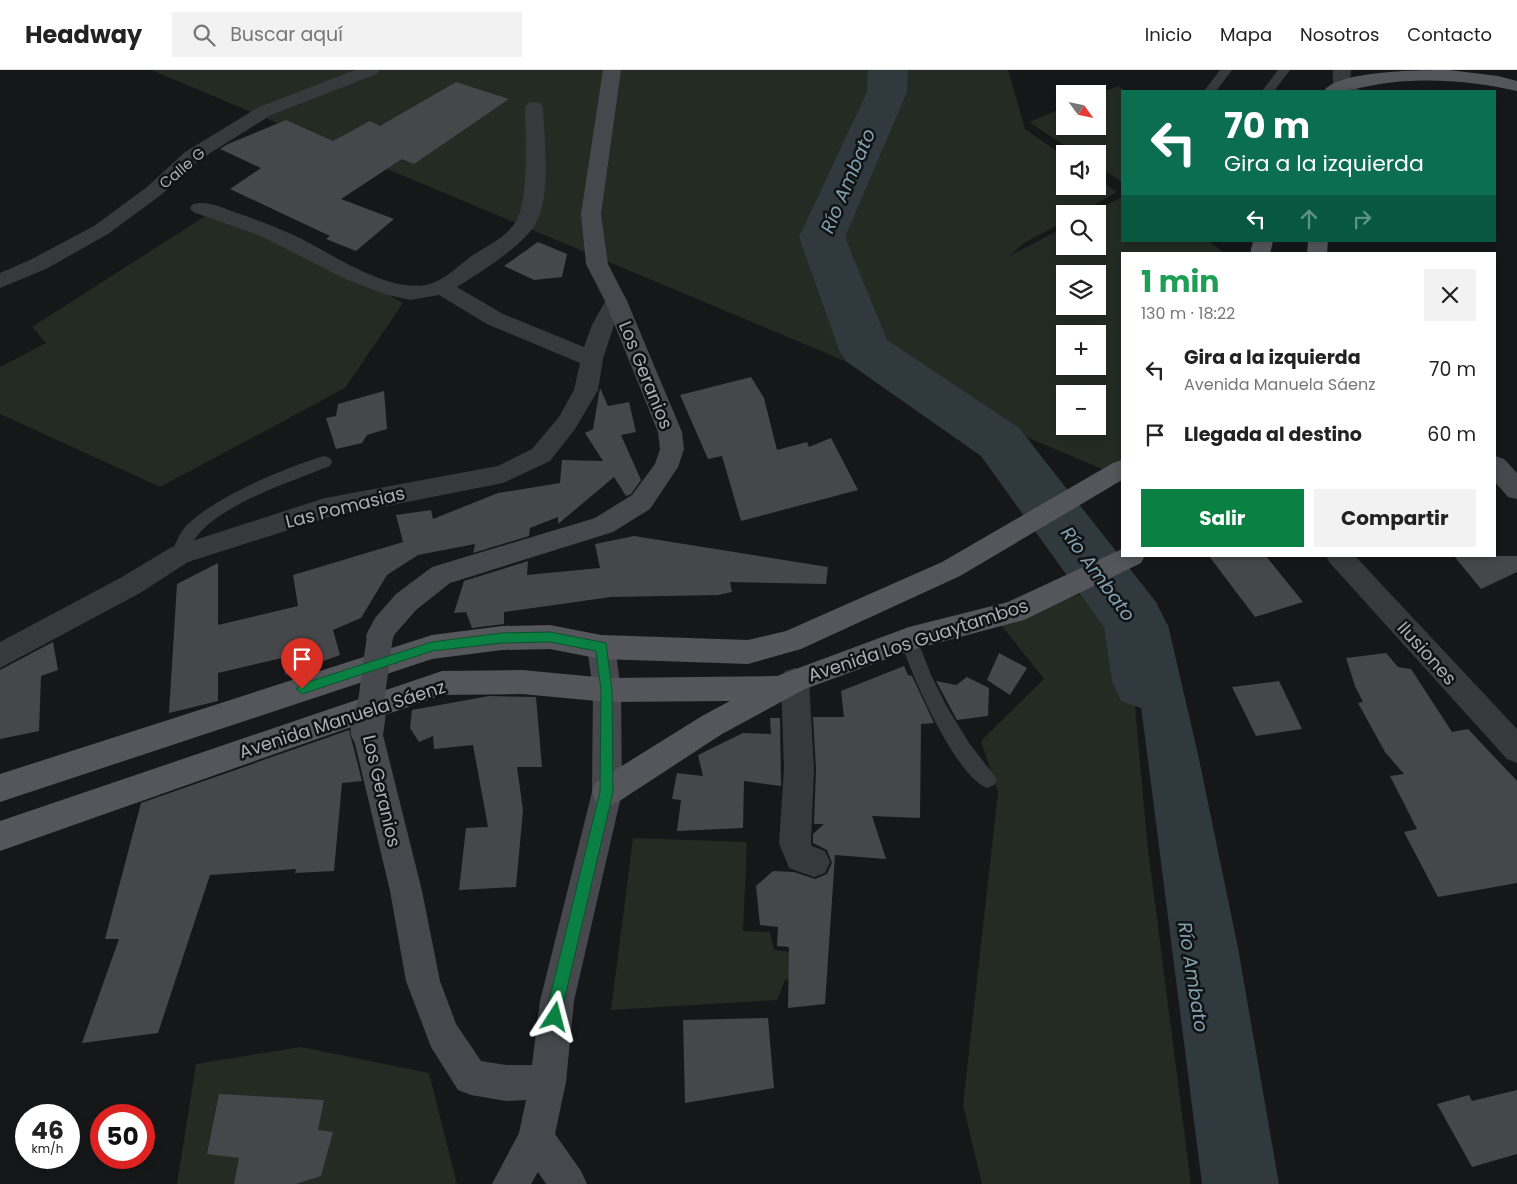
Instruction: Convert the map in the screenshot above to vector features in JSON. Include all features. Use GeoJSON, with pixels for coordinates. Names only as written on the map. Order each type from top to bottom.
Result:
{"type":"FeatureCollection","features":[{"type":"Feature","properties":{"kind":"main road"},"geometry":{"type":"LineString","coordinates":[[1342,84],[1388,72],[1434,71],[1472,74],[1517,86]]}},
{"type":"Feature","properties":{"kind":"main road"},"geometry":{"type":"LineString","coordinates":[[1416,90],[1441,88],[1460,90]]}},
{"type":"Feature","properties":{"kind":"main road"},"geometry":{"type":"LineString","coordinates":[[1496,96],[1517,102]]}},
{"type":"Feature","properties":{"kind":"main road"},"geometry":{"type":"LineString","coordinates":[[0,788],[432,647],[502,638],[550,637],[602,647],[748,652],[792,641],[951,569],[1118,473]]}},
{"type":"Feature","properties":{"kind":"main road","name":"Avenida Los Guaytambos"},"geometry":{"type":"LineString","coordinates":[[606,690],[786,684],[909,639],[1014,612],[1130,557]]}},
{"type":"Feature","properties":{"kind":"main road","name":"Avenida Manuela Sáenz"},"geometry":{"type":"LineString","coordinates":[[0,836],[442,683],[522,682],[606,690]]}},
{"type":"Feature","properties":{"kind":"main road"},"geometry":{"type":"LineString","coordinates":[[607,792],[712,725],[786,684]]}},
{"type":"Feature","properties":{"kind":"street","name":"Calle G"},"geometry":{"type":"LineString","coordinates":[[0,281],[39,264],[101,230],[154,191],[192,156],[265,111],[371,70]]}},
{"type":"Feature","properties":{"kind":"street","name":"Los Geranios"},"geometry":{"type":"LineString","coordinates":[[548,1082],[506,1083],[471,1077],[443,1036],[423,981],[406,891],[367,731],[380,636],[385,626],[406,602],[441,575],[604,525],[641,502],[666,467],[672,449],[670,432],[616,301],[597,264],[591,214],[612,70]]}},
{"type":"Feature","properties":{"kind":"street"},"geometry":{"type":"LineString","coordinates":[[200,208],[244,221],[368,280],[402,292],[424,292],[442,287],[503,245],[525,224],[531,211],[534,107]]}},
{"type":"Feature","properties":{"kind":"street"},"geometry":{"type":"LineString","coordinates":[[442,287],[462,303],[496,321],[592,359]]}},
{"type":"Feature","properties":{"kind":"street","name":"Las Pomasias"},"geometry":{"type":"LineString","coordinates":[[0,656],[131,585],[179,555],[325,508],[504,474],[541,455],[567,424],[586,390],[592,359],[603,325],[616,301]]}},
{"type":"Feature","properties":{"kind":"street"},"geometry":{"type":"LineString","coordinates":[[1496,466],[1517,490]]}},
{"type":"Feature","properties":{"kind":"street","name":"Ilusiones"},"geometry":{"type":"LineString","coordinates":[[1339,557],[1517,750]]}},
{"type":"Feature","properties":{"kind":"street"},"geometry":{"type":"LineString","coordinates":[[511,1184],[536,1138],[548,1082],[556,1001],[607,792],[606,690],[602,647]]}},
{"type":"Feature","properties":{"kind":"street"},"geometry":{"type":"LineString","coordinates":[[786,684],[799,769],[795,843],[800,857],[814,862]]}},
{"type":"Feature","properties":{"kind":"street"},"geometry":{"type":"LineString","coordinates":[[536,1138],[568,1184]]}},
{"type":"Feature","properties":{"kind":"lane"},"geometry":{"type":"LineString","coordinates":[[1211,90],[1226,70]]}},
{"type":"Feature","properties":{"kind":"lane"},"geometry":{"type":"LineString","coordinates":[[1269,90],[1284,70]]}},
{"type":"Feature","properties":{"kind":"lane"},"geometry":{"type":"LineString","coordinates":[[179,555],[193,529],[216,513],[258,488],[324,462]]}},
{"type":"Feature","properties":{"kind":"lane"},"geometry":{"type":"LineString","coordinates":[[909,639],[916,664],[945,722],[974,766],[987,779]]}},
{"type":"Feature","properties":{"kind":"shaded area"},"geometry":{"type":"Polygon","coordinates":[[[151,70],[1008,70],[1025,129],[1056,151],[1056,195],[1106,195],[1106,184],[1117,192],[1094,205],[1056,205],[1056,226],[1024,243],[1009,256],[1056,232],[1056,255],[1106,255],[1106,206],[1121,198],[1121,242],[1209,242],[1223,252],[1121,252],[1121,475],[1119,476],[151,70]]]}},
{"type":"Feature","properties":{"kind":"shaded area"},"geometry":{"type":"Polygon","coordinates":[[[1118,86],[1124,90],[1121,90],[1121,181],[1106,171],[1106,145],[1064,145],[1029,122],[1056,111],[1056,135],[1106,135],[1106,91],[1118,86]]]}},
{"type":"Feature","properties":{"kind":"shaded area"},"geometry":{"type":"Polygon","coordinates":[[[210,213],[308,248],[403,303],[345,388],[160,487],[0,414],[0,367],[46,343],[32,327],[210,213]]]}},
{"type":"Feature","properties":{"kind":"shaded area"},"geometry":{"type":"Polygon","coordinates":[[[1087,592],[1133,684],[1147,841],[1191,1184],[982,1184],[963,1105],[998,792],[981,741],[1044,679],[998,621],[1087,592]]]}},
{"type":"Feature","properties":{"kind":"shaded area"},"geometry":{"type":"Polygon","coordinates":[[[633,838],[747,842],[743,931],[770,932],[774,950],[814,955],[809,973],[785,980],[777,1000],[611,1010],[633,838]]]}},
{"type":"Feature","properties":{"kind":"shaded area"},"geometry":{"type":"Polygon","coordinates":[[[301,1047],[429,1073],[457,1184],[177,1184],[196,1064],[301,1047]]]}},
{"type":"Feature","properties":{"kind":"water"},"geometry":{"type":"Polygon","coordinates":[[[1149,598],[1168,625],[1198,754],[1238,948],[1279,1184],[1202,1184],[1138,682],[1103,602],[1149,598]]]}},
{"type":"Feature","properties":{"kind":"building"},"geometry":{"type":"Polygon","coordinates":[[[456,82],[509,99],[414,164],[402,159],[341,199],[394,219],[356,251],[326,239],[330,236],[230,189],[261,168],[220,149],[228,144],[286,120],[333,141],[370,121],[380,126],[456,82]]]}},
{"type":"Feature","properties":{"kind":"building"},"geometry":{"type":"Polygon","coordinates":[[[538,242],[567,254],[562,277],[534,280],[504,266],[538,242]]]}},
{"type":"Feature","properties":{"kind":"building"},"geometry":{"type":"Polygon","coordinates":[[[751,377],[764,398],[777,450],[807,442],[809,447],[831,438],[858,490],[741,521],[722,456],[708,459],[680,395],[751,377]]]}},
{"type":"Feature","properties":{"kind":"building"},"geometry":{"type":"Polygon","coordinates":[[[600,388],[608,406],[629,402],[636,432],[621,435],[641,480],[631,494],[626,496],[614,477],[558,524],[558,517],[530,528],[529,536],[473,553],[475,544],[418,555],[387,575],[361,618],[333,630],[340,655],[285,675],[286,657],[218,673],[218,701],[169,713],[177,584],[218,563],[218,625],[298,606],[293,575],[403,542],[396,515],[431,510],[433,519],[498,493],[560,483],[562,460],[603,461],[585,433],[593,429],[600,388]]]}},
{"type":"Feature","properties":{"kind":"building"},"geometry":{"type":"Polygon","coordinates":[[[384,391],[387,429],[367,435],[362,443],[336,449],[326,418],[336,416],[338,404],[384,391]]]}},
{"type":"Feature","properties":{"kind":"building"},"geometry":{"type":"Polygon","coordinates":[[[634,536],[828,567],[826,584],[730,582],[732,592],[718,595],[611,597],[504,612],[504,624],[472,628],[466,612],[454,613],[464,581],[528,561],[527,575],[600,568],[595,544],[634,536]]]}},
{"type":"Feature","properties":{"kind":"building"},"geometry":{"type":"Polygon","coordinates":[[[1517,556],[1517,572],[1481,589],[1455,557],[1517,556]]]}},
{"type":"Feature","properties":{"kind":"building"},"geometry":{"type":"Polygon","coordinates":[[[1210,557],[1267,557],[1303,602],[1255,617],[1210,557]]]}},
{"type":"Feature","properties":{"kind":"building"},"geometry":{"type":"Polygon","coordinates":[[[53,642],[58,670],[41,676],[39,731],[0,739],[0,670],[53,642]]]}},
{"type":"Feature","properties":{"kind":"building"},"geometry":{"type":"Polygon","coordinates":[[[999,653],[1027,668],[1010,695],[987,680],[999,653]]]}},
{"type":"Feature","properties":{"kind":"building"},"geometry":{"type":"Polygon","coordinates":[[[1386,653],[1398,667],[1411,669],[1452,732],[1468,729],[1517,781],[1517,883],[1438,897],[1404,832],[1417,829],[1390,776],[1404,774],[1385,752],[1358,703],[1363,702],[1355,686],[1346,658],[1386,653]]]}},
{"type":"Feature","properties":{"kind":"building"},"geometry":{"type":"Polygon","coordinates":[[[904,666],[908,675],[912,676],[934,723],[921,724],[920,818],[872,816],[886,859],[835,855],[825,1004],[788,1008],[789,947],[777,946],[778,927],[760,925],[756,886],[773,871],[794,872],[815,879],[827,874],[832,863],[827,850],[813,843],[813,834],[824,824],[814,824],[816,769],[813,717],[844,717],[841,691],[904,666]]]}},
{"type":"Feature","properties":{"kind":"building"},"geometry":{"type":"Polygon","coordinates":[[[967,677],[989,688],[988,716],[957,720],[936,681],[956,685],[967,677]]]}},
{"type":"Feature","properties":{"kind":"building"},"geometry":{"type":"Polygon","coordinates":[[[1279,681],[1302,729],[1256,736],[1232,687],[1279,681]]]}},
{"type":"Feature","properties":{"kind":"building"},"geometry":{"type":"Polygon","coordinates":[[[489,696],[536,697],[542,767],[517,767],[523,810],[516,887],[459,890],[466,828],[488,827],[473,745],[434,749],[433,736],[419,742],[410,728],[412,710],[489,696]]]}},
{"type":"Feature","properties":{"kind":"building"},"geometry":{"type":"Polygon","coordinates":[[[770,718],[780,718],[781,786],[744,781],[743,828],[677,831],[681,800],[672,799],[677,773],[703,776],[698,755],[743,733],[771,734],[770,718]]]}},
{"type":"Feature","properties":{"kind":"building"},"geometry":{"type":"Polygon","coordinates":[[[349,730],[362,781],[342,783],[334,871],[295,873],[296,869],[210,875],[158,1033],[82,1043],[119,939],[105,939],[141,803],[349,730]]]}},
{"type":"Feature","properties":{"kind":"building"},"geometry":{"type":"Polygon","coordinates":[[[768,1018],[774,1088],[685,1103],[683,1020],[768,1018]]]}},
{"type":"Feature","properties":{"kind":"building"},"geometry":{"type":"Polygon","coordinates":[[[1517,1090],[1517,1154],[1472,1167],[1437,1104],[1469,1095],[1472,1101],[1517,1090]]]}},
{"type":"Feature","properties":{"kind":"building"},"geometry":{"type":"Polygon","coordinates":[[[219,1094],[324,1100],[318,1130],[333,1132],[321,1176],[296,1184],[234,1184],[239,1158],[207,1154],[219,1094]]]}},
{"type":"Feature","properties":{"kind":"waterway","name":"Río Ambato"},"geometry":{"type":"LineString","coordinates":[[888,70],[887,92],[822,237],[865,350],[1000,442],[1134,620],[1144,681]]}},
{"type":"Feature","properties":{"kind":"route"},"geometry":{"type":"LineString","coordinates":[[302,689],[432,647],[502,638],[550,637],[602,647],[606,690],[607,792],[556,1001],[555,1017]]}}]}
